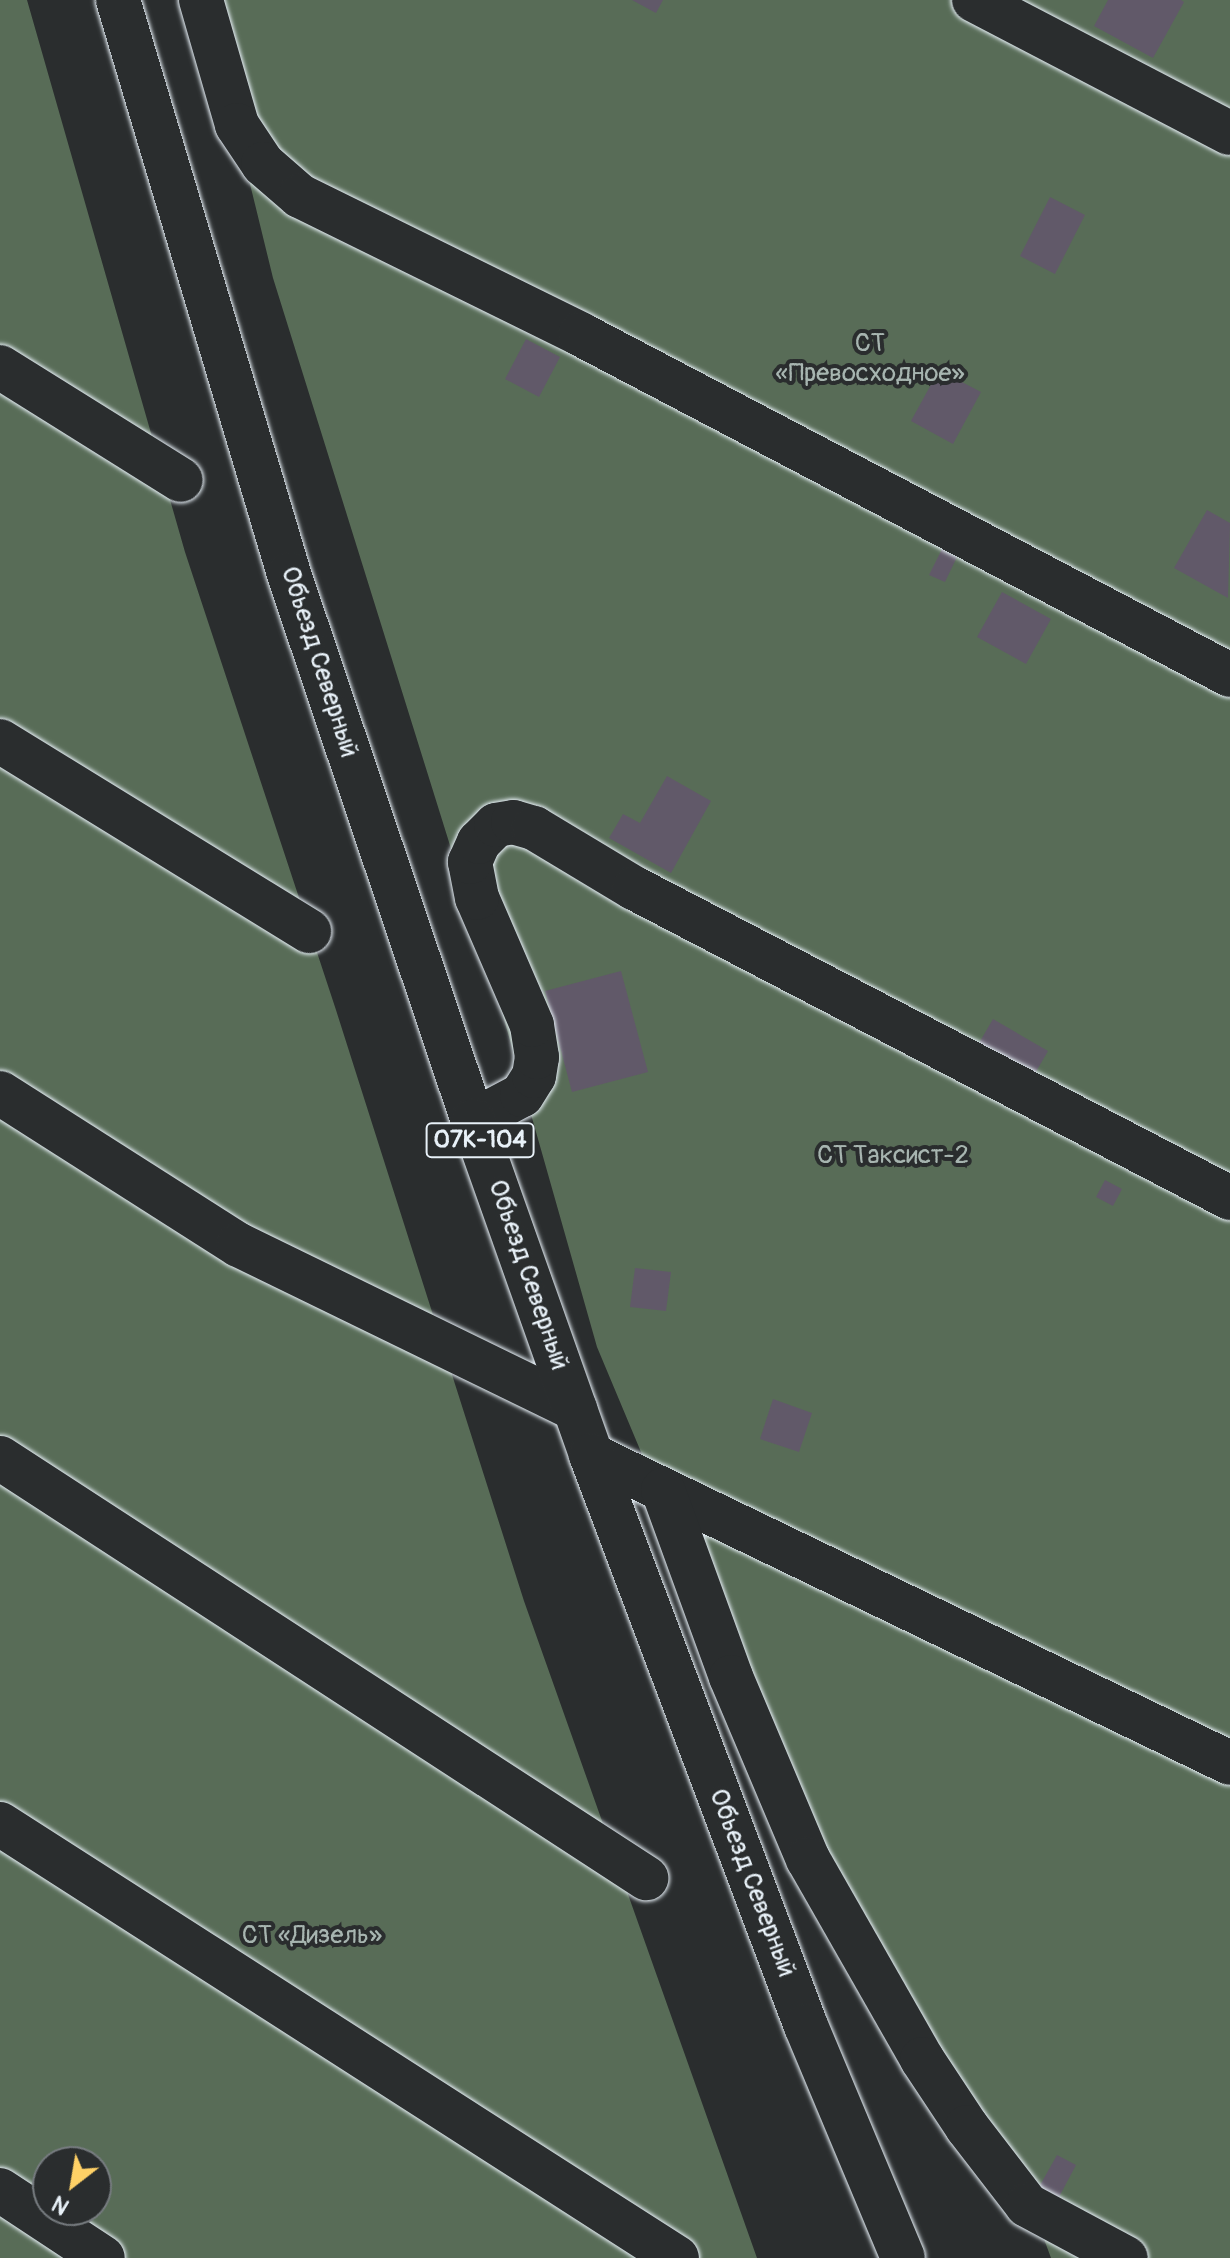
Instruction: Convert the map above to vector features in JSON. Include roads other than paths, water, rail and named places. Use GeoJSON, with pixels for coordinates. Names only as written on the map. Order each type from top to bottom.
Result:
{"type":"FeatureCollection","features":[{"type":"Feature","properties":{"kind":"main road","name":"Обьезд Северный"},"geometry":{"type":"LineString","coordinates":[[118,0],[289,574],[473,1121],[591,1455],[806,2026],[903,2258]]}},
{"type":"Feature","properties":{"kind":"main road"},"geometry":{"type":"LineString","coordinates":[[201,0],[237,125],[263,164],[300,196],[580,334],[1230,675]]}},
{"type":"Feature","properties":{"kind":"main road"},"geometry":{"type":"LineString","coordinates":[[974,0],[1230,133]]}},
{"type":"Feature","properties":{"kind":"main road"},"geometry":{"type":"LineString","coordinates":[[0,367],[181,480]]}},
{"type":"Feature","properties":{"kind":"main road"},"geometry":{"type":"LineString","coordinates":[[0,741],[309,931]]}},
{"type":"Feature","properties":{"kind":"main road"},"geometry":{"type":"LineString","coordinates":[[473,1121],[522,1095],[534,1076],[537,1057],[532,1025],[477,898],[470,862],[479,842],[496,825],[513,822],[534,828],[634,888],[1230,1198]]}},
{"type":"Feature","properties":{"kind":"main road"},"geometry":{"type":"LineString","coordinates":[[0,1093],[239,1245],[575,1409]]}},
{"type":"Feature","properties":{"kind":"main road"},"geometry":{"type":"LineString","coordinates":[[591,1455],[1230,1763]]}},
{"type":"Feature","properties":{"kind":"main road"},"geometry":{"type":"LineString","coordinates":[[0,1458],[646,1878]]}},
{"type":"Feature","properties":{"kind":"main road"},"geometry":{"type":"LineString","coordinates":[[663,1490],[731,1677],[808,1859],[922,2059],[967,2127],[1027,2205],[1063,2241],[1126,2258]]}},
{"type":"Feature","properties":{"kind":"main road"},"geometry":{"type":"LineString","coordinates":[[0,1824],[677,2258]]}},
{"type":"Feature","properties":{"kind":"main road"},"geometry":{"type":"LineString","coordinates":[[0,2190],[103,2258]]}},
{"type":"Feature","properties":{"kind":"park label","name":"СТ «Превосходное»"},"geometry":{"type":"Point","coordinates":[870,359]}},
{"type":"Feature","properties":{"kind":"park label","name":"СТ Таксист-2"},"geometry":{"type":"Point","coordinates":[893,1156]}},
{"type":"Feature","properties":{"kind":"park label","name":"СТ «Дизель»"},"geometry":{"type":"Point","coordinates":[312,1936]}}]}
